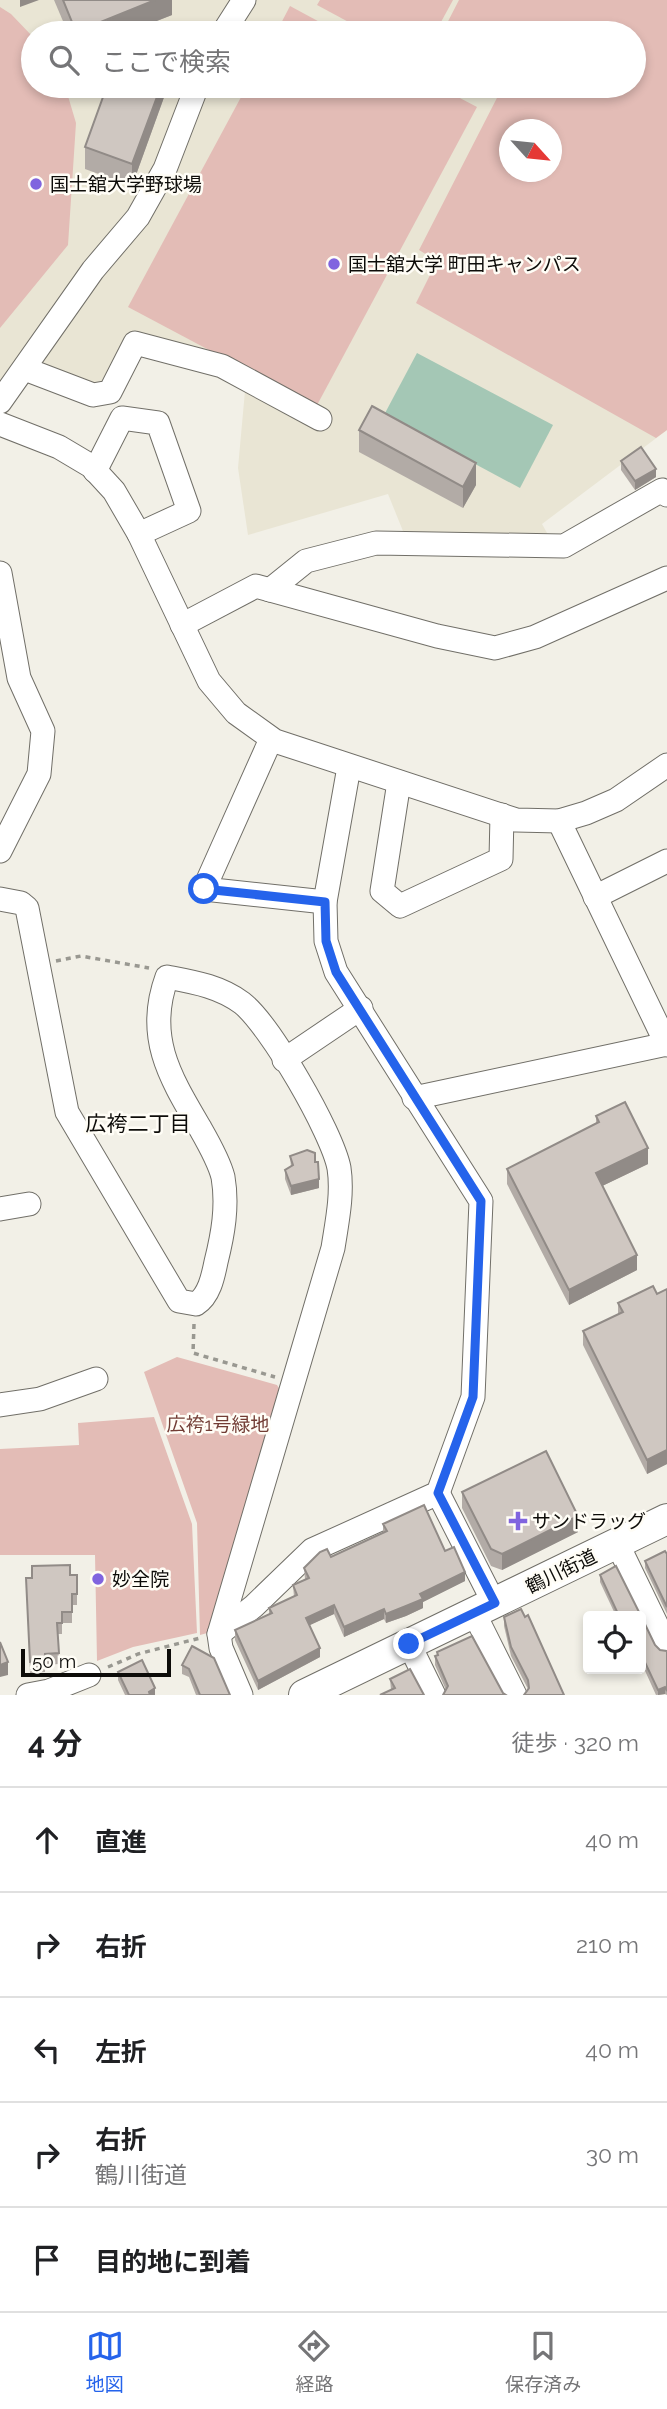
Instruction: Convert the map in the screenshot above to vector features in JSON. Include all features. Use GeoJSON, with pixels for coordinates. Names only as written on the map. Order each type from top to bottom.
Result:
{"type":"FeatureCollection","features":[{"type":"Feature","properties":{"kind":"main road","name":"鶴川街道"},"geometry":{"type":"LineString","coordinates":[[304,1695],[667,1519]]}},
{"type":"Feature","properties":{"kind":"street"},"geometry":{"type":"LineString","coordinates":[[229,21],[238,3]]}},
{"type":"Feature","properties":{"kind":"street"},"geometry":{"type":"LineString","coordinates":[[0,402],[93,270],[138,217],[165,169],[192,98]]}},
{"type":"Feature","properties":{"kind":"street"},"geometry":{"type":"LineString","coordinates":[[25,369],[93,395],[110,392],[135,343],[222,366],[320,419]]}},
{"type":"Feature","properties":{"kind":"street"},"geometry":{"type":"LineString","coordinates":[[95,471],[122,418],[158,423],[188,511],[139,534]]}},
{"type":"Feature","properties":{"kind":"street"},"geometry":{"type":"LineString","coordinates":[[0,424],[59,447],[95,471],[114,491],[139,534],[209,681],[236,713],[271,739],[349,767],[516,820],[559,821],[616,800],[667,765]]}},
{"type":"Feature","properties":{"kind":"street"},"geometry":{"type":"LineString","coordinates":[[271,590],[306,561],[376,543],[564,546],[662,490],[667,495]]}},
{"type":"Feature","properties":{"kind":"street"},"geometry":{"type":"LineString","coordinates":[[0,573],[19,678],[43,731],[39,774],[0,851]]}},
{"type":"Feature","properties":{"kind":"street"},"geometry":{"type":"LineString","coordinates":[[182,625],[256,586],[437,636],[495,648],[535,637],[667,578]]}},
{"type":"Feature","properties":{"kind":"street"},"geometry":{"type":"LineString","coordinates":[[271,739],[204,889],[325,902]]}},
{"type":"Feature","properties":{"kind":"street"},"geometry":{"type":"LineString","coordinates":[[349,767],[325,902],[326,941],[336,972],[481,1201],[473,1397],[438,1493],[515,1695]]}},
{"type":"Feature","properties":{"kind":"street"},"geometry":{"type":"LineString","coordinates":[[400,782],[382,891],[401,906],[501,859],[502,815]]}},
{"type":"Feature","properties":{"kind":"street"},"geometry":{"type":"LineString","coordinates":[[414,1098],[667,1044],[559,821]]}},
{"type":"Feature","properties":{"kind":"street"},"geometry":{"type":"LineString","coordinates":[[595,897],[667,862]]}},
{"type":"Feature","properties":{"kind":"street"},"geometry":{"type":"LineString","coordinates":[[0,899],[21,903],[27,908],[66,1112],[180,1301],[188,1305],[195,1304],[207,1293],[226,1219],[222,1175],[207,1141],[170,1077],[158,1031],[159,999],[167,977],[211,986],[241,1003],[262,1023],[328,1135],[339,1168],[340,1206],[333,1248],[219,1634],[221,1648],[241,1695]]}},
{"type":"Feature","properties":{"kind":"street"},"geometry":{"type":"LineString","coordinates":[[284,1060],[361,1008]]}},
{"type":"Feature","properties":{"kind":"street"},"geometry":{"type":"LineString","coordinates":[[0,1209],[29,1203]]}},
{"type":"Feature","properties":{"kind":"street"},"geometry":{"type":"LineString","coordinates":[[0,1405],[40,1399],[96,1379]]}},
{"type":"Feature","properties":{"kind":"street"},"geometry":{"type":"LineString","coordinates":[[219,1634],[254,1606],[312,1550],[438,1493]]}},
{"type":"Feature","properties":{"kind":"street"},"geometry":{"type":"LineString","coordinates":[[617,1543],[667,1646]]}},
{"type":"Feature","properties":{"kind":"street"},"geometry":{"type":"LineString","coordinates":[[409,1644],[434,1695]]}},
{"type":"Feature","properties":{"kind":"street"},"geometry":{"type":"LineString","coordinates":[[28,1695],[49,1691],[89,1675]]}},
{"type":"Feature","properties":{"kind":"path"},"geometry":{"type":"LineString","coordinates":[[66,959],[81,956],[149,968]]}},
{"type":"Feature","properties":{"kind":"path"},"geometry":{"type":"LineString","coordinates":[[195,1304],[192,1353],[268,1375]]}},
{"type":"Feature","properties":{"kind":"path"},"geometry":{"type":"LineString","coordinates":[[89,1675],[138,1654],[219,1634]]}},
{"type":"Feature","properties":{"kind":"shaded area","name":"国士舘大学 町田キャンパス"},"geometry":{"type":"Polygon","coordinates":[[[0,0],[667,0],[667,430],[542,524],[551,540],[405,536],[388,494],[248,535],[238,468],[245,391],[214,373],[141,356],[113,401],[11,370],[0,387],[0,0]]]}},
{"type":"Feature","properties":{"kind":"shaded area"},"geometry":{"type":"Polygon","coordinates":[[[417,353],[553,425],[520,488],[384,415],[417,353]]]}},
{"type":"Feature","properties":{"kind":"green space"},"geometry":{"type":"Polygon","coordinates":[[[320,0],[453,0],[442,21],[347,21],[317,5],[320,0]]]}},
{"type":"Feature","properties":{"kind":"green space"},"geometry":{"type":"Polygon","coordinates":[[[459,0],[667,0],[667,430],[656,438],[416,303],[437,261],[419,250],[497,98],[646,98],[646,21],[448,21],[459,0]]]}},
{"type":"Feature","properties":{"kind":"green space"},"geometry":{"type":"Polygon","coordinates":[[[290,6],[318,21],[282,21],[290,6]]]}},
{"type":"Feature","properties":{"kind":"green space","name":"国士舘大学野球場"},"geometry":{"type":"Polygon","coordinates":[[[0,7],[21,24],[21,98],[69,98],[76,123],[68,245],[0,328],[0,7]]]}},
{"type":"Feature","properties":{"kind":"green space"},"geometry":{"type":"Polygon","coordinates":[[[241,98],[460,98],[477,107],[316,407],[128,307],[241,98]]]}},
{"type":"Feature","properties":{"kind":"green space","name":"広袴1号緑地"},"geometry":{"type":"Polygon","coordinates":[[[177,1357],[277,1385],[282,1393],[211,1632],[200,1635],[197,1523],[144,1372],[177,1357]]]}},
{"type":"Feature","properties":{"kind":"green space","name":"妙全院"},"geometry":{"type":"Polygon","coordinates":[[[154,1417],[192,1524],[197,1633],[133,1647],[97,1661],[95,1555],[0,1555],[0,1449],[79,1445],[78,1423],[154,1417]]]}},
{"type":"Feature","properties":{"kind":"building"},"geometry":{"type":"Polygon","coordinates":[[[63,0],[155,0],[103,21],[72,21],[63,0]]]}},
{"type":"Feature","properties":{"kind":"building"},"geometry":{"type":"Polygon","coordinates":[[[103,98],[157,98],[132,164],[85,147],[103,98]]]}},
{"type":"Feature","properties":{"kind":"building"},"geometry":{"type":"Polygon","coordinates":[[[372,406],[476,463],[463,487],[359,430],[372,406]]]}},
{"type":"Feature","properties":{"kind":"building"},"geometry":{"type":"Polygon","coordinates":[[[641,447],[656,469],[635,481],[621,461],[641,447]]]}},
{"type":"Feature","properties":{"kind":"building"},"geometry":{"type":"Polygon","coordinates":[[[625,1102],[648,1148],[596,1173],[637,1255],[569,1290],[507,1169],[599,1122],[596,1116],[625,1102]]]}},
{"type":"Feature","properties":{"kind":"building"},"geometry":{"type":"Polygon","coordinates":[[[307,1150],[315,1153],[319,1179],[291,1186],[285,1170],[293,1165],[290,1156],[307,1150]]]}},
{"type":"Feature","properties":{"kind":"building"},"geometry":{"type":"Polygon","coordinates":[[[653,1286],[657,1294],[667,1289],[667,1450],[647,1460],[583,1331],[623,1312],[618,1303],[653,1286]]]}},
{"type":"Feature","properties":{"kind":"building"},"geometry":{"type":"Polygon","coordinates":[[[546,1451],[578,1516],[502,1554],[491,1549],[462,1492],[546,1451]]]}},
{"type":"Feature","properties":{"kind":"building"},"geometry":{"type":"Polygon","coordinates":[[[424,1505],[445,1551],[454,1547],[465,1572],[420,1594],[423,1599],[386,1614],[384,1609],[344,1627],[334,1605],[306,1618],[320,1648],[258,1681],[235,1630],[272,1613],[269,1608],[297,1595],[293,1585],[309,1578],[304,1568],[320,1552],[327,1549],[331,1557],[387,1531],[383,1524],[424,1505]]]}},
{"type":"Feature","properties":{"kind":"building"},"geometry":{"type":"Polygon","coordinates":[[[665,1551],[667,1554],[667,1607],[645,1561],[665,1551]]]}},
{"type":"Feature","properties":{"kind":"building"},"geometry":{"type":"Polygon","coordinates":[[[70,1565],[70,1575],[77,1575],[77,1594],[72,1594],[72,1612],[62,1612],[62,1623],[57,1623],[59,1653],[45,1654],[45,1661],[30,1662],[26,1578],[32,1578],[32,1566],[70,1565]]]}},
{"type":"Feature","properties":{"kind":"building"},"geometry":{"type":"Polygon","coordinates":[[[616,1566],[638,1611],[617,1611],[600,1575],[616,1566]]]}},
{"type":"Feature","properties":{"kind":"building"},"geometry":{"type":"Polygon","coordinates":[[[521,1609],[525,1617],[528,1615],[564,1695],[524,1695],[529,1688],[528,1680],[511,1647],[504,1617],[521,1609]]]}},
{"type":"Feature","properties":{"kind":"building"},"geometry":{"type":"Polygon","coordinates":[[[646,1626],[655,1645],[660,1650],[667,1651],[667,1691],[665,1687],[658,1690],[646,1665],[646,1626]]]}},
{"type":"Feature","properties":{"kind":"building"},"geometry":{"type":"Polygon","coordinates":[[[472,1636],[506,1695],[443,1695],[448,1686],[435,1656],[438,1655],[437,1652],[472,1636]]]}},
{"type":"Feature","properties":{"kind":"building"},"geometry":{"type":"Polygon","coordinates":[[[0,1642],[8,1662],[0,1665],[0,1642]]]}},
{"type":"Feature","properties":{"kind":"building"},"geometry":{"type":"Polygon","coordinates":[[[192,1646],[214,1658],[230,1695],[200,1695],[189,1669],[182,1665],[192,1646]]]}},
{"type":"Feature","properties":{"kind":"building"},"geometry":{"type":"Polygon","coordinates":[[[142,1660],[155,1688],[149,1692],[150,1695],[129,1695],[118,1672],[142,1660]]]}},
{"type":"Feature","properties":{"kind":"building"},"geometry":{"type":"Polygon","coordinates":[[[410,1669],[424,1695],[380,1695],[395,1688],[390,1679],[410,1669]]]}},
{"type":"Feature","properties":{"kind":"place","name":"国士舘大学野球場"},"geometry":{"type":"Point","coordinates":[36,184]}},
{"type":"Feature","properties":{"kind":"place","name":"国士舘大学 町田キャンパス"},"geometry":{"type":"Point","coordinates":[334,264]}},
{"type":"Feature","properties":{"kind":"place","name":"サンドラッグ"},"geometry":{"type":"Point","coordinates":[518,1521]}},
{"type":"Feature","properties":{"kind":"place","name":"妙全院"},"geometry":{"type":"Point","coordinates":[98,1579]}},
{"type":"Feature","properties":{"kind":"district","name":"広袴二丁目"},"geometry":{"type":"Point","coordinates":[138,1124]}},
{"type":"Feature","properties":{"kind":"route"},"geometry":{"type":"LineString","coordinates":[[204,889],[325,902],[326,941],[336,972],[481,1201],[473,1397],[438,1493],[495,1603],[409,1644]]}}]}
